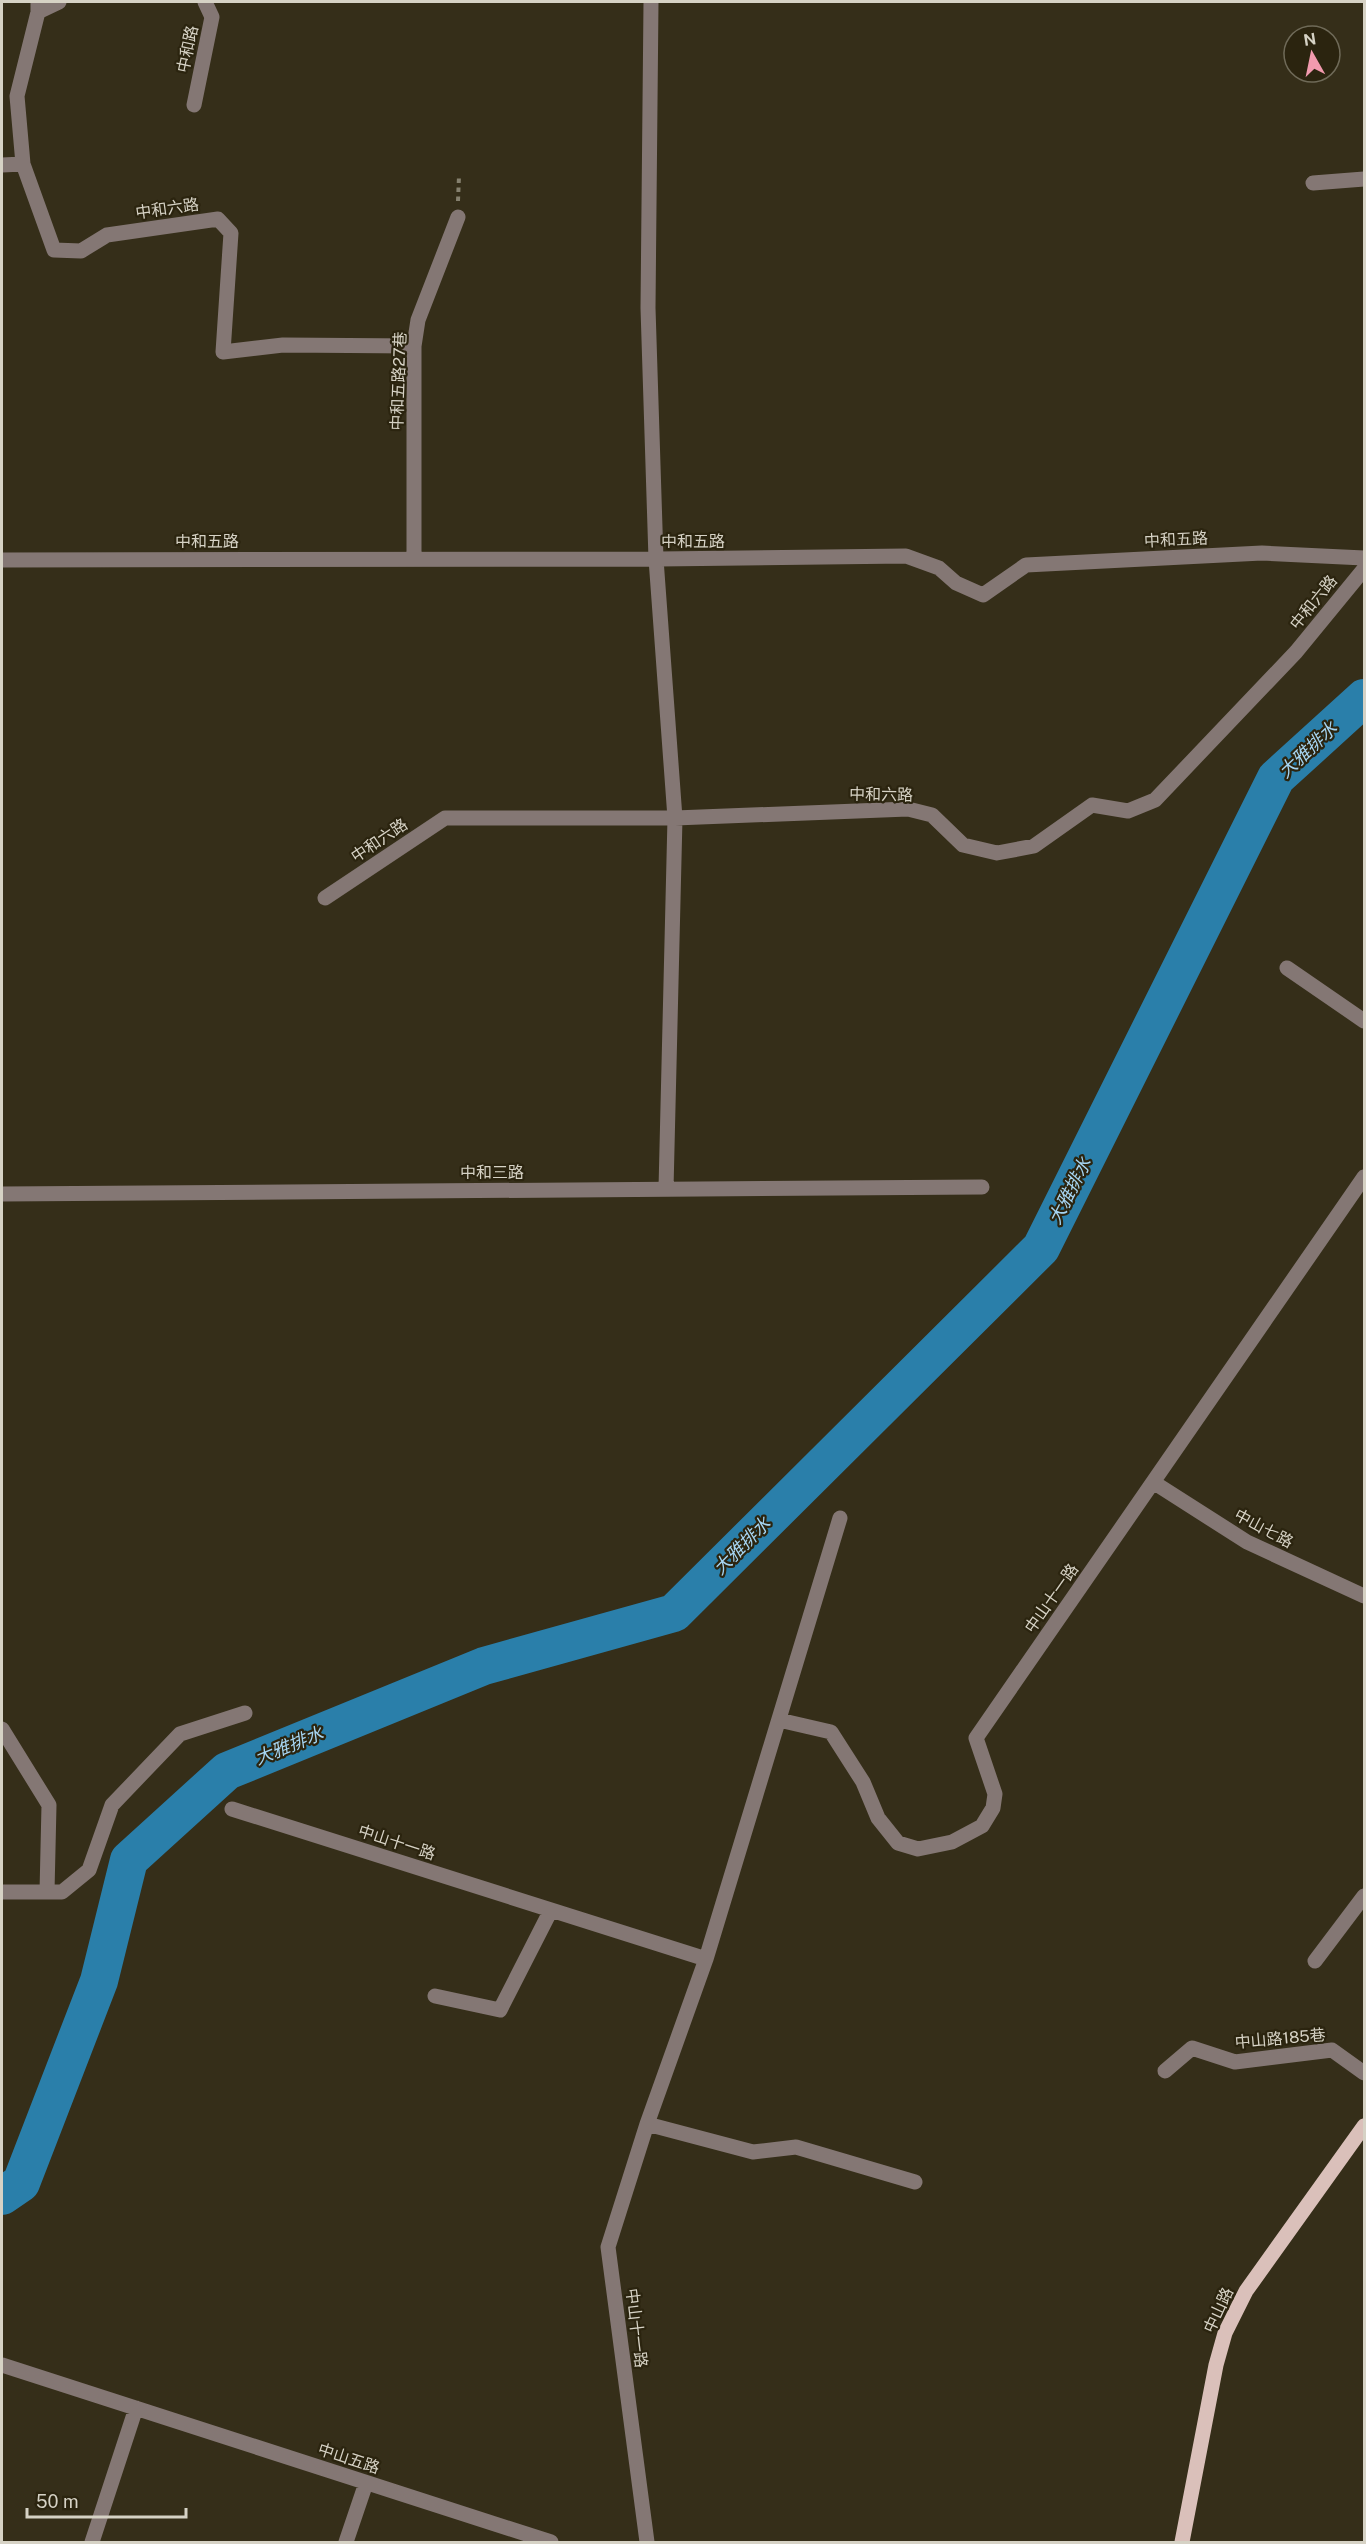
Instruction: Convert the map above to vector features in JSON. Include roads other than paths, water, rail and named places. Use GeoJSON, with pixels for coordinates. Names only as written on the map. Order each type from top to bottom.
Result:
{"type":"FeatureCollection","features":[{"type":"Feature","properties":{"kind":"main road","name":"中山路"},"geometry":{"type":"LineString","coordinates":[[1182,2542],[1216,2365],[1225,2333],[1246,2291],[1365,2126]]}},
{"type":"Feature","properties":{"kind":"street"},"geometry":{"type":"LineString","coordinates":[[38,7],[59,2]]}},
{"type":"Feature","properties":{"kind":"street","name":"中和路"},"geometry":{"type":"LineString","coordinates":[[194,105],[212,17],[205,2]]}},
{"type":"Feature","properties":{"kind":"street"},"geometry":{"type":"LineString","coordinates":[[651,2],[648,308],[657,559],[675,818],[666,1189]]}},
{"type":"Feature","properties":{"kind":"street","name":"中和六路"},"geometry":{"type":"LineString","coordinates":[[38,7],[17,96],[22,164],[54,250],[81,251],[107,235],[218,219],[231,233],[223,352],[283,345],[414,346]]}},
{"type":"Feature","properties":{"kind":"street"},"geometry":{"type":"LineString","coordinates":[[2,165],[22,164]]}},
{"type":"Feature","properties":{"kind":"street"},"geometry":{"type":"LineString","coordinates":[[1313,183],[1365,179]]}},
{"type":"Feature","properties":{"kind":"street","name":"中和五路27巷"},"geometry":{"type":"LineString","coordinates":[[414,558],[414,346],[418,320],[458,217]]}},
{"type":"Feature","properties":{"kind":"street","name":"中和五路"},"geometry":{"type":"LineString","coordinates":[[2,560],[686,559],[906,556],[939,568],[956,583],[983,595],[1026,565],[1262,553],[1365,558]]}},
{"type":"Feature","properties":{"kind":"street","name":"中和六路"},"geometry":{"type":"LineString","coordinates":[[325,898],[445,818],[675,818],[908,809],[932,815],[963,845],[997,853],[1034,846],[1092,805],[1128,811],[1155,800],[1296,652],[1365,569]]}},
{"type":"Feature","properties":{"kind":"street"},"geometry":{"type":"LineString","coordinates":[[1287,968],[1365,1021]]}},
{"type":"Feature","properties":{"kind":"street","name":"中山十一路"},"geometry":{"type":"LineString","coordinates":[[779,1720],[831,1732],[863,1782],[878,1818],[898,1843],[918,1849],[952,1842],[982,1826],[993,1808],[995,1794],[976,1738],[1365,1176]]}},
{"type":"Feature","properties":{"kind":"street","name":"中和三路"},"geometry":{"type":"LineString","coordinates":[[2,1194],[982,1187]]}},
{"type":"Feature","properties":{"kind":"street","name":"中山七路"},"geometry":{"type":"LineString","coordinates":[[1153,1482],[1246,1542],[1365,1596]]}},
{"type":"Feature","properties":{"kind":"street","name":"中山十一路"},"geometry":{"type":"LineString","coordinates":[[647,2542],[608,2247],[706,1959],[840,1518]]}},
{"type":"Feature","properties":{"kind":"street"},"geometry":{"type":"LineString","coordinates":[[2,1892],[62,1892],[89,1870],[112,1805],[180,1734],[245,1713]]}},
{"type":"Feature","properties":{"kind":"street"},"geometry":{"type":"LineString","coordinates":[[2,1729],[49,1806],[47,1892]]}},
{"type":"Feature","properties":{"kind":"street","name":"中山十一路"},"geometry":{"type":"LineString","coordinates":[[232,1809],[706,1959]]}},
{"type":"Feature","properties":{"kind":"street"},"geometry":{"type":"LineString","coordinates":[[1315,1961],[1365,1896]]}},
{"type":"Feature","properties":{"kind":"street"},"geometry":{"type":"LineString","coordinates":[[435,1996],[500,2010],[551,1910]]}},
{"type":"Feature","properties":{"kind":"street","name":"中山路185巷"},"geometry":{"type":"LineString","coordinates":[[1165,2071],[1192,2049],[1235,2062],[1332,2050],[1365,2073]]}},
{"type":"Feature","properties":{"kind":"street"},"geometry":{"type":"LineString","coordinates":[[648,2124],[753,2152],[796,2147],[915,2182]]}},
{"type":"Feature","properties":{"kind":"street","name":"中山五路"},"geometry":{"type":"LineString","coordinates":[[2,2365],[551,2542]]}},
{"type":"Feature","properties":{"kind":"street"},"geometry":{"type":"LineString","coordinates":[[92,2542],[136,2408]]}},
{"type":"Feature","properties":{"kind":"street"},"geometry":{"type":"LineString","coordinates":[[346,2542],[366,2482]]}},
{"type":"Feature","properties":{"kind":"waterway","name":"大雅排水"},"geometry":{"type":"LineString","coordinates":[[2,2196],[21,2183],[99,1981],[129,1860],[227,1771],[484,1666],[674,1613],[1041,1248],[1276,778],[1364,698]]}}]}
